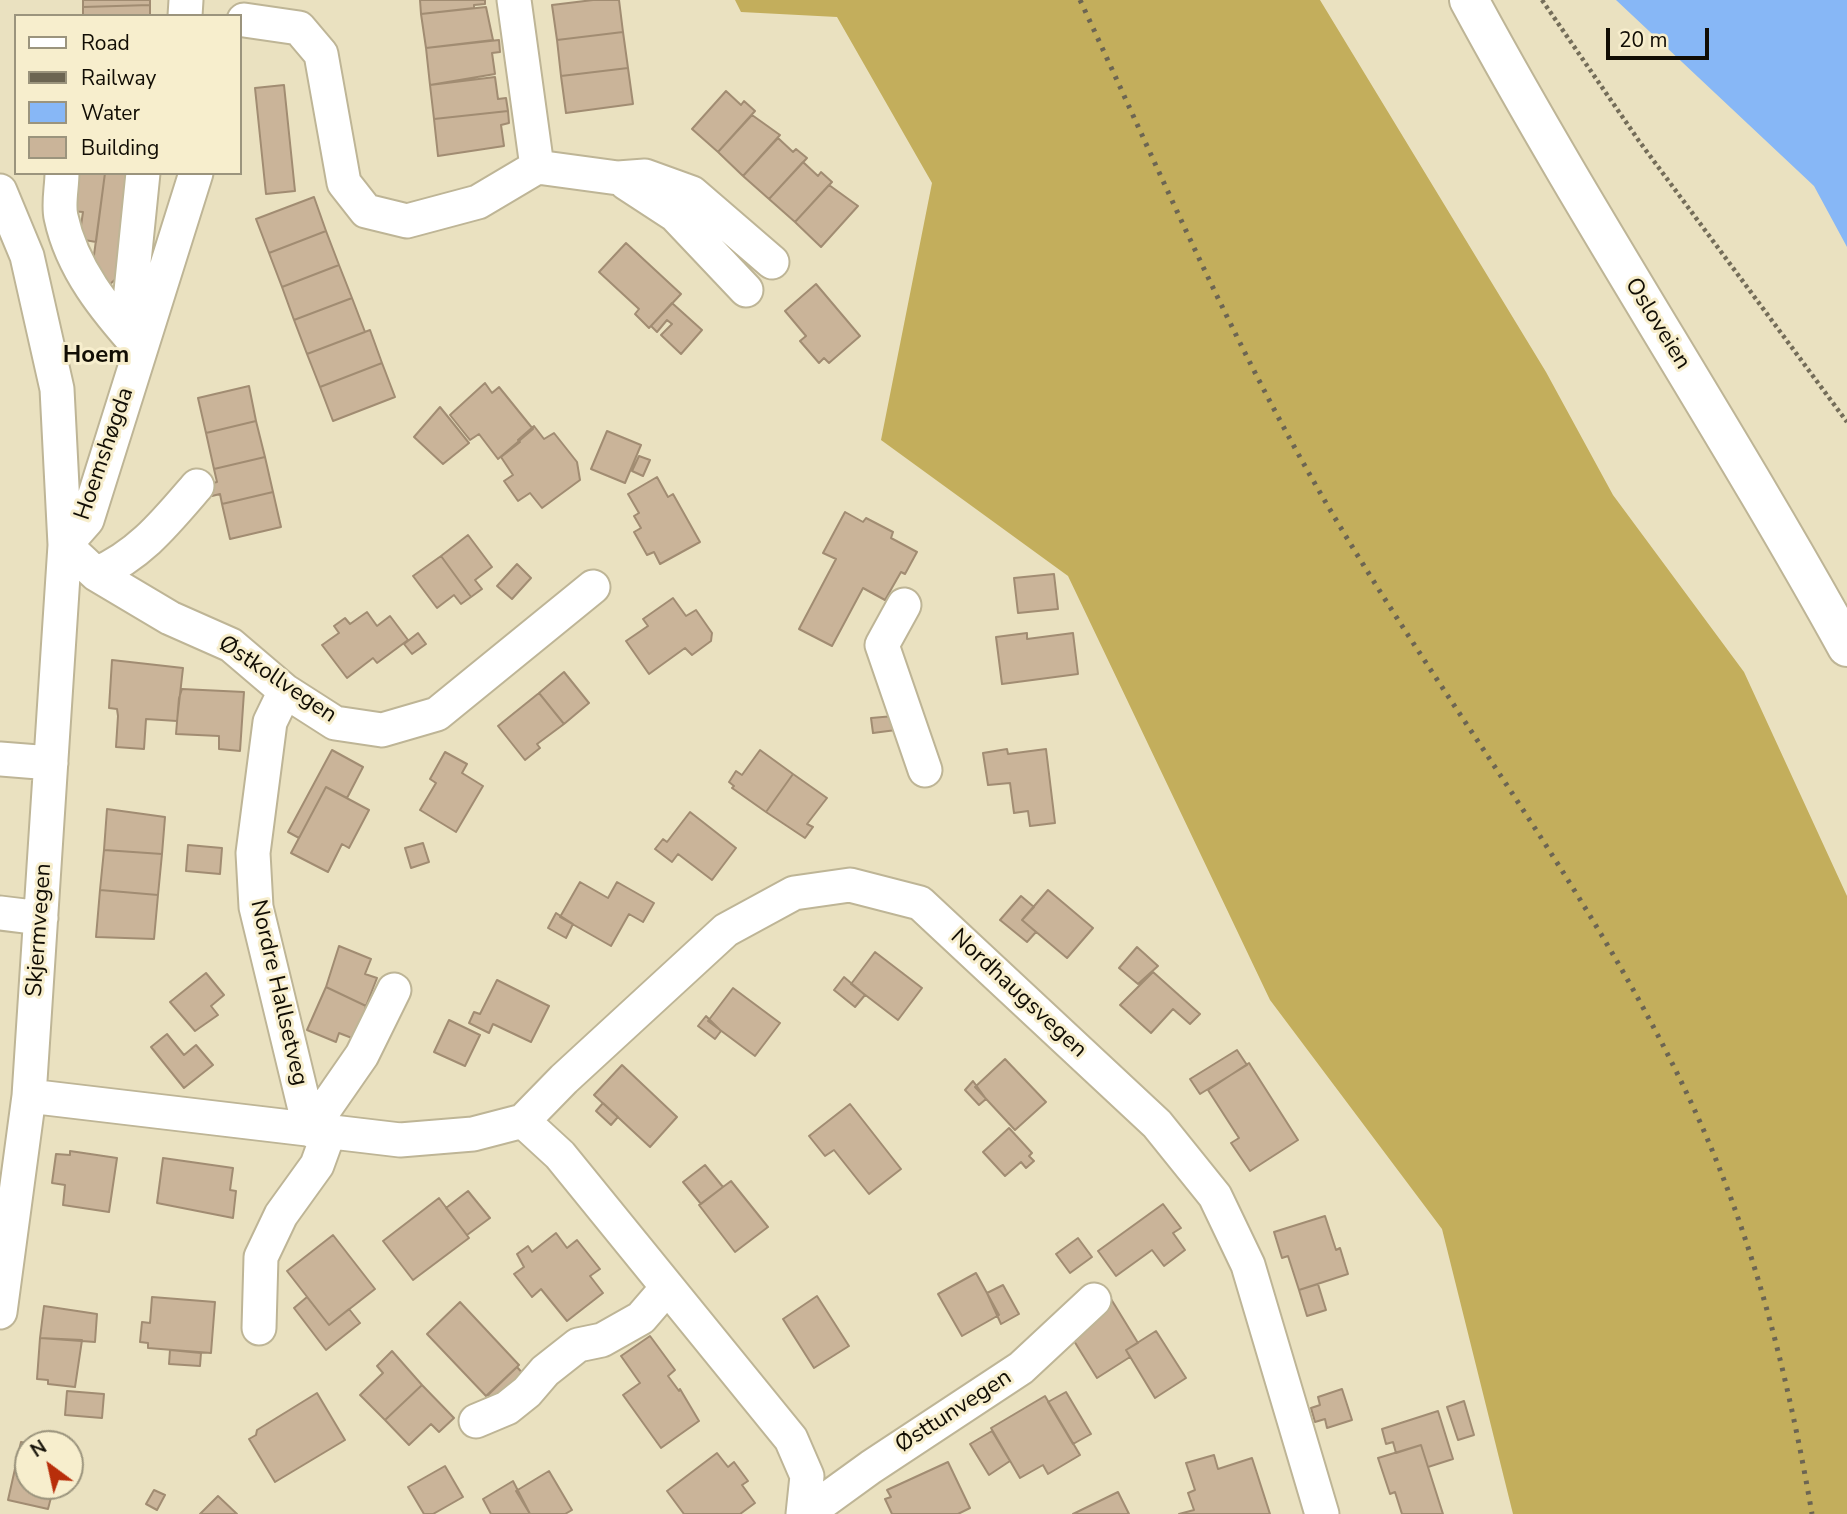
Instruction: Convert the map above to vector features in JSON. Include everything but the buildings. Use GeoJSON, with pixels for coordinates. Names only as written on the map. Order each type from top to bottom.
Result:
{"type":"FeatureCollection","features":[{"type":"Feature","properties":{"kind":"highway","name":"Osloveien"},"geometry":{"type":"LineString","coordinates":[[1469,0],[1594,224],[1736,453],[1839,633],[1847,678]]}},
{"type":"Feature","properties":{"kind":"street"},"geometry":{"type":"LineString","coordinates":[[514,0],[537,167]]}},
{"type":"Feature","properties":{"kind":"street"},"geometry":{"type":"LineString","coordinates":[[243,18],[299,28],[321,54],[344,183],[366,211],[407,221],[478,202],[537,167],[618,178],[645,176],[692,193],[772,262]]}},
{"type":"Feature","properties":{"kind":"street"},"geometry":{"type":"LineString","coordinates":[[62,175],[61,216],[81,270],[100,303],[145,334]]}},
{"type":"Feature","properties":{"kind":"street"},"geometry":{"type":"LineString","coordinates":[[143,175],[131,291],[145,334]]}},
{"type":"Feature","properties":{"kind":"street","name":"Hoemshøgda"},"geometry":{"type":"LineString","coordinates":[[65,545],[86,520],[195,175]]}},
{"type":"Feature","properties":{"kind":"street"},"geometry":{"type":"LineString","coordinates":[[618,178],[675,215],[746,290]]}},
{"type":"Feature","properties":{"kind":"street","name":"Hoemshøgda"},"geometry":{"type":"LineString","coordinates":[[0,191],[27,256],[57,389],[65,545]]}},
{"type":"Feature","properties":{"kind":"street"},"geometry":{"type":"LineString","coordinates":[[96,574],[122,563],[151,539],[197,486]]}},
{"type":"Feature","properties":{"kind":"street","name":"Østkollvegen"},"geometry":{"type":"LineString","coordinates":[[65,545],[96,574],[170,618],[231,645],[285,691],[335,723],[382,730],[437,714],[593,587]]}},
{"type":"Feature","properties":{"kind":"street","name":"Skjermvegen"},"geometry":{"type":"LineString","coordinates":[[0,1312],[6,1223],[29,1096],[65,545]]}},
{"type":"Feature","properties":{"kind":"street"},"geometry":{"type":"LineString","coordinates":[[904,605],[882,645],[925,770]]}},
{"type":"Feature","properties":{"kind":"street","name":"Nordre Hallsetveg"},"geometry":{"type":"LineString","coordinates":[[285,691],[270,722],[262,775],[253,853],[256,907],[320,1131]]}},
{"type":"Feature","properties":{"kind":"street"},"geometry":{"type":"LineString","coordinates":[[0,759],[51,763]]}},
{"type":"Feature","properties":{"kind":"street","name":"Nordhaugsvegen"},"geometry":{"type":"LineString","coordinates":[[523,1121],[564,1079],[726,930],[794,892],[850,885],[920,903],[1157,1124],[1215,1196],[1248,1265],[1322,1514]]}},
{"type":"Feature","properties":{"kind":"street"},"geometry":{"type":"LineString","coordinates":[[0,913],[41,918]]}},
{"type":"Feature","properties":{"kind":"street"},"geometry":{"type":"LineString","coordinates":[[259,1328],[261,1257],[281,1215],[317,1165],[320,1131],[394,990]]}},
{"type":"Feature","properties":{"kind":"street"},"geometry":{"type":"LineString","coordinates":[[29,1096],[400,1140],[473,1134],[523,1121],[560,1155],[666,1289],[791,1439],[807,1476],[805,1514]]}},
{"type":"Feature","properties":{"kind":"street"},"geometry":{"type":"LineString","coordinates":[[476,1421],[507,1408],[527,1392],[545,1371],[578,1345],[602,1340],[641,1318],[666,1289]]}},
{"type":"Feature","properties":{"kind":"street","name":"Østtunvegen"},"geometry":{"type":"LineString","coordinates":[[805,1514],[871,1466],[1021,1368],[1094,1300]]}},
{"type":"Feature","properties":{"kind":"path"},"geometry":{"type":"LineString","coordinates":[[1542,0],[1631,130],[1847,422]]}},
{"type":"Feature","properties":{"kind":"shaded area"},"geometry":{"type":"Polygon","coordinates":[[[735,0],[1320,0],[1546,372],[1613,495],[1744,672],[1847,896],[1847,1514],[1513,1514],[1442,1229],[1270,1000],[1068,576],[881,440],[932,183],[837,17],[741,12],[735,0]]]}},
{"type":"Feature","properties":{"kind":"water"},"geometry":{"type":"Polygon","coordinates":[[[1616,0],[1847,0],[1847,247],[1814,186],[1616,0]]]}},
{"type":"Feature","properties":{"kind":"railway"},"geometry":{"type":"LineString","coordinates":[[1080,0],[1223,308],[1318,489],[1415,646],[1567,879],[1660,1039],[1720,1170],[1754,1266],[1793,1414],[1812,1514]]}},
{"type":"Feature","properties":{"kind":"district","name":"Hoem"},"geometry":{"type":"Point","coordinates":[96,356]}}]}
